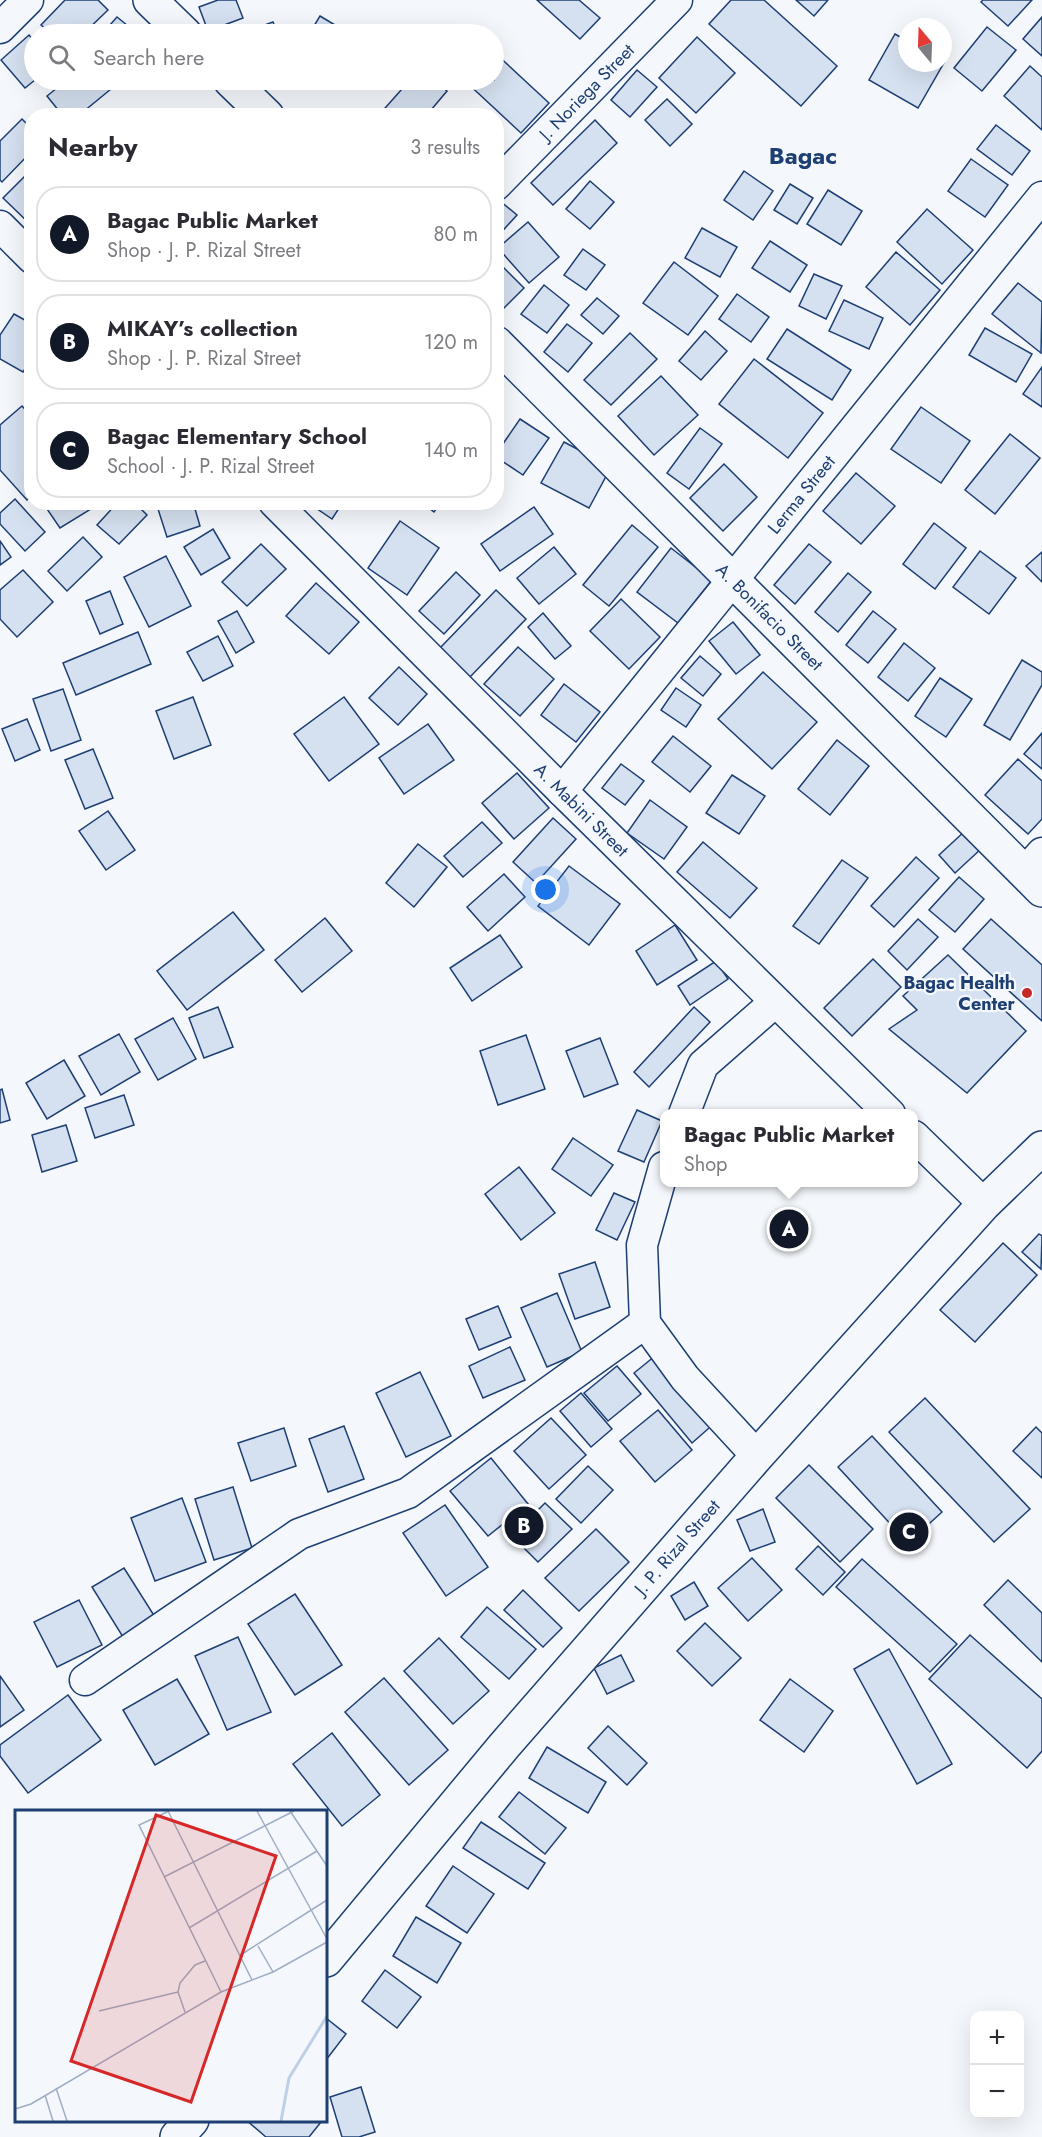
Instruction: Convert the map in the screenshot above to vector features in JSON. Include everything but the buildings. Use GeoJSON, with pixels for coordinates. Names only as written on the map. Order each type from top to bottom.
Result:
{"type":"FeatureCollection","features":[{"type":"Feature","properties":{"kind":"street"},"geometry":{"type":"LineString","coordinates":[[0,28],[28,0]]}},
{"type":"Feature","properties":{"kind":"street"},"geometry":{"type":"LineString","coordinates":[[150,0],[175,24]]}},
{"type":"Feature","properties":{"kind":"street","name":"J. Noriega Street"},"geometry":{"type":"LineString","coordinates":[[504,177],[677,0]]}},
{"type":"Feature","properties":{"kind":"street"},"geometry":{"type":"LineString","coordinates":[[240,90],[259,108]]}},
{"type":"Feature","properties":{"kind":"street","name":"Lerma Street"},"geometry":{"type":"LineString","coordinates":[[561,791],[1042,197]]}},
{"type":"Feature","properties":{"kind":"street"},"geometry":{"type":"LineString","coordinates":[[0,226],[24,250]]}},
{"type":"Feature","properties":{"kind":"street","name":"A. Bonifacio Street"},"geometry":{"type":"LineString","coordinates":[[504,351],[733,581],[1036,872]]}},
{"type":"Feature","properties":{"kind":"street","name":"A. Mabini Street"},"geometry":{"type":"LineString","coordinates":[[282,510],[561,791],[886,1109]]}},
{"type":"Feature","properties":{"kind":"street"},"geometry":{"type":"LineString","coordinates":[[686,1109],[703,1065],[775,1002]]}},
{"type":"Feature","properties":{"kind":"street"},"geometry":{"type":"LineString","coordinates":[[918,1140],[984,1204]]}},
{"type":"Feature","properties":{"kind":"street","name":"J. P. Rizal Street"},"geometry":{"type":"LineString","coordinates":[[327,1959],[504,1746],[757,1456],[984,1204],[1042,1148]]}},
{"type":"Feature","properties":{"kind":"street"},"geometry":{"type":"LineString","coordinates":[[660,1181],[642,1245],[645,1323],[685,1378],[757,1456]]}},
{"type":"Feature","properties":{"kind":"street"},"geometry":{"type":"LineString","coordinates":[[85,1680],[299,1534],[408,1493],[645,1323]]}},
{"type":"Feature","properties":{"kind":"street"},"geometry":{"type":"LineString","coordinates":[[177,2137],[191,2122]]}},
{"type":"Feature","properties":{"kind":"place","name":"Bagac Health Center"},"geometry":{"type":"Point","coordinates":[1027,993]}},
{"type":"Feature","properties":{"kind":"place","name":"Bagac Public Market"},"geometry":{"type":"Point","coordinates":[789,1229]}},
{"type":"Feature","properties":{"kind":"place","name":"MIKAY’s collection"},"geometry":{"type":"Point","coordinates":[524,1526]}},
{"type":"Feature","properties":{"kind":"place","name":"Bagac Elementary School"},"geometry":{"type":"Point","coordinates":[909,1532]}},
{"type":"Feature","properties":{"kind":"district","name":"Bagac"},"geometry":{"type":"Point","coordinates":[803,156]}}]}
